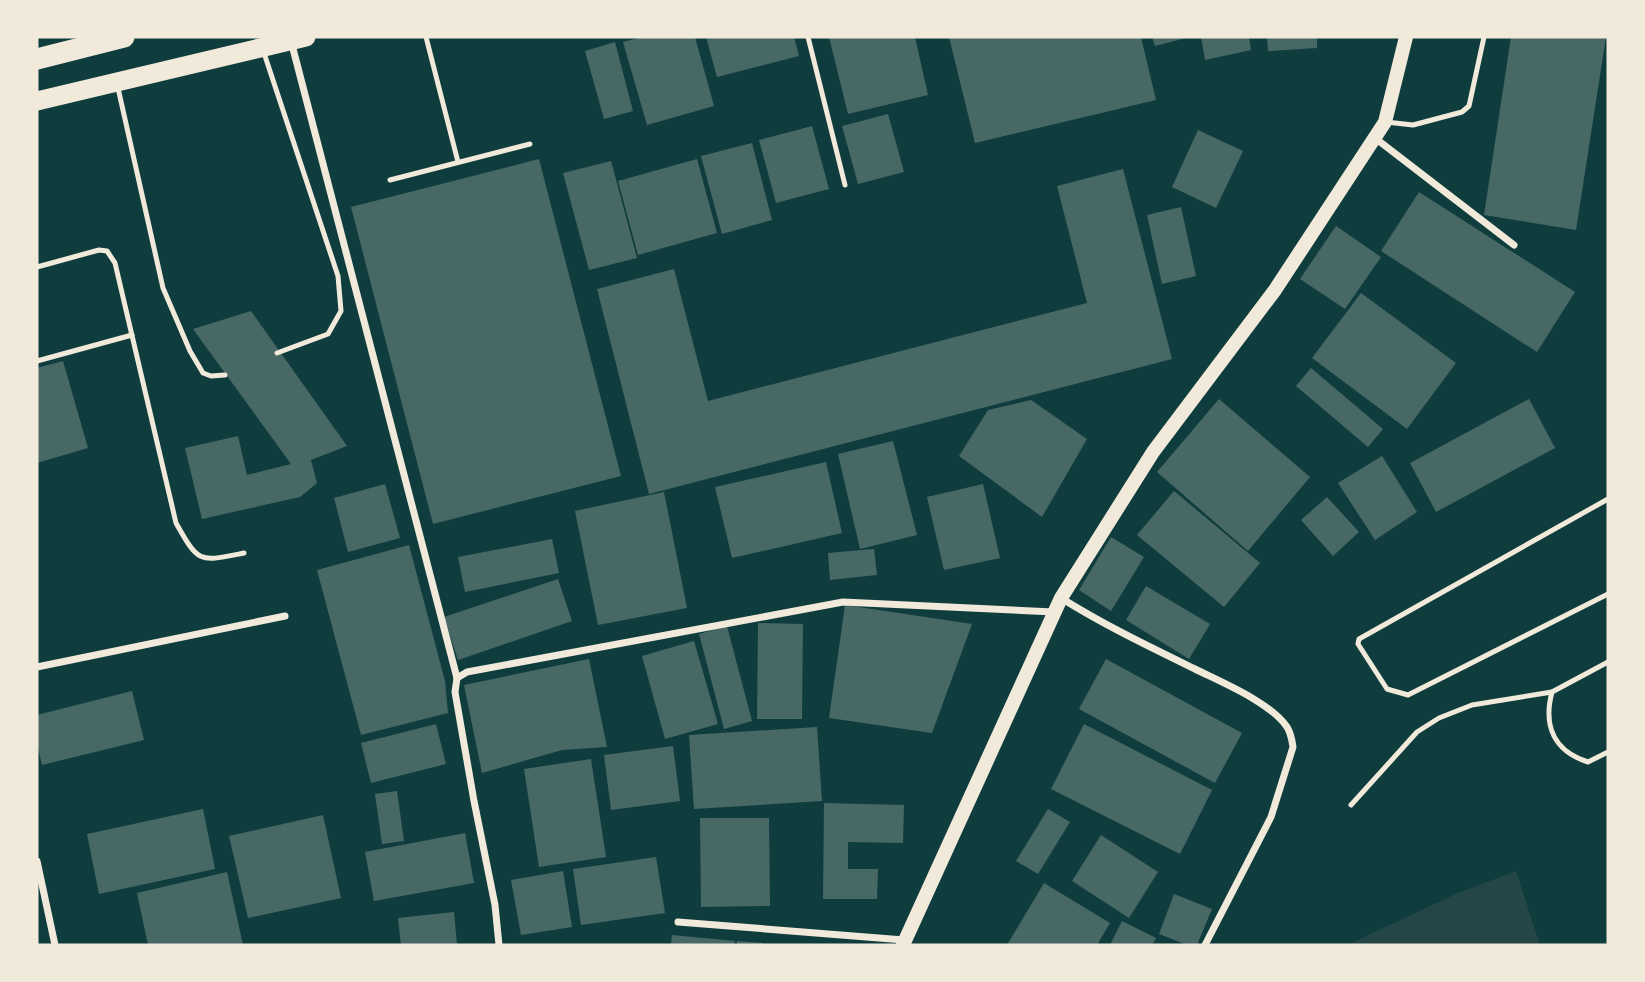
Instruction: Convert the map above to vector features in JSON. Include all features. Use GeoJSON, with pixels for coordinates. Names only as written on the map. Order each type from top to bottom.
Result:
{"type":"FeatureCollection","features":[{"type":"Feature","properties":{"kind":"highway"},"geometry":{"type":"LineString","coordinates":[[37,59],[124,37]]}},
{"type":"Feature","properties":{"kind":"highway"},"geometry":{"type":"LineString","coordinates":[[37,101],[299,38]]}},
{"type":"Feature","properties":{"kind":"main road"},"geometry":{"type":"LineString","coordinates":[[903,942],[1061,598],[1153,452],[1275,290],[1385,122],[1406,37]]}},
{"type":"Feature","properties":{"kind":"street"},"geometry":{"type":"LineString","coordinates":[[299,38],[457,678],[455,692],[495,905],[499,945]]}},
{"type":"Feature","properties":{"kind":"street"},"geometry":{"type":"LineString","coordinates":[[1375,137],[1514,245]]}},
{"type":"Feature","properties":{"kind":"street"},"geometry":{"type":"LineString","coordinates":[[1061,598],[1092,617],[1248,696],[1276,716],[1291,736],[1293,747],[1272,817],[1205,945]]}},
{"type":"Feature","properties":{"kind":"street"},"geometry":{"type":"LineString","coordinates":[[457,678],[467,672],[843,602],[1054,612]]}},
{"type":"Feature","properties":{"kind":"street"},"geometry":{"type":"LineString","coordinates":[[37,667],[285,616]]}},
{"type":"Feature","properties":{"kind":"street"},"geometry":{"type":"LineString","coordinates":[[37,861],[55,945]]}},
{"type":"Feature","properties":{"kind":"street"},"geometry":{"type":"LineString","coordinates":[[678,922],[903,942]]}},
{"type":"Feature","properties":{"kind":"lane"},"geometry":{"type":"LineString","coordinates":[[426,37],[458,162]]}},
{"type":"Feature","properties":{"kind":"lane"},"geometry":{"type":"LineString","coordinates":[[808,37],[845,186]]}},
{"type":"Feature","properties":{"kind":"lane"},"geometry":{"type":"LineString","coordinates":[[1385,122],[1413,125],[1462,112],[1469,106],[1484,37]]}},
{"type":"Feature","properties":{"kind":"lane"},"geometry":{"type":"LineString","coordinates":[[262,47],[338,276],[341,311],[328,334],[277,353]]}},
{"type":"Feature","properties":{"kind":"lane"},"geometry":{"type":"LineString","coordinates":[[117,81],[163,288],[190,351],[203,373],[211,376],[225,375]]}},
{"type":"Feature","properties":{"kind":"lane"},"geometry":{"type":"LineString","coordinates":[[390,180],[530,144]]}},
{"type":"Feature","properties":{"kind":"lane"},"geometry":{"type":"LineString","coordinates":[[37,267],[99,250],[107,251],[116,263],[176,523],[192,551],[210,560],[244,552]]}},
{"type":"Feature","properties":{"kind":"lane"},"geometry":{"type":"LineString","coordinates":[[37,361],[132,335]]}},
{"type":"Feature","properties":{"kind":"lane"},"geometry":{"type":"LineString","coordinates":[[1608,499],[1359,639],[1358,644],[1387,689],[1408,695],[1608,594]]}},
{"type":"Feature","properties":{"kind":"lane"},"geometry":{"type":"LineString","coordinates":[[1351,805],[1417,732],[1439,718],[1472,705],[1552,692],[1608,662]]}},
{"type":"Feature","properties":{"kind":"lane"},"geometry":{"type":"LineString","coordinates":[[1552,692],[1546,711],[1558,744],[1573,757],[1588,762],[1608,752]]}},
{"type":"Feature","properties":{"kind":"shaded area"},"geometry":{"type":"Polygon","coordinates":[[[1516,871],[1540,945],[1347,945],[1458,893],[1516,871]]]}},
{"type":"Feature","properties":{"kind":"building"},"geometry":{"type":"Polygon","coordinates":[[[643,37],[695,37],[714,106],[647,125],[623,42],[643,37]]]}},
{"type":"Feature","properties":{"kind":"building"},"geometry":{"type":"Polygon","coordinates":[[[706,37],[794,37],[799,56],[717,77],[706,37]]]}},
{"type":"Feature","properties":{"kind":"building"},"geometry":{"type":"Polygon","coordinates":[[[829,37],[915,37],[928,95],[848,114],[829,37]]]}},
{"type":"Feature","properties":{"kind":"building"},"geometry":{"type":"Polygon","coordinates":[[[949,37],[1141,37],[1156,100],[975,143],[949,37]]]}},
{"type":"Feature","properties":{"kind":"building"},"geometry":{"type":"Polygon","coordinates":[[[1152,37],[1186,37],[1186,38],[1155,46],[1152,37]]]}},
{"type":"Feature","properties":{"kind":"building"},"geometry":{"type":"Polygon","coordinates":[[[1201,37],[1249,37],[1251,50],[1205,60],[1201,37]]]}},
{"type":"Feature","properties":{"kind":"building"},"geometry":{"type":"Polygon","coordinates":[[[1267,37],[1317,37],[1317,48],[1268,51],[1267,37]]]}},
{"type":"Feature","properties":{"kind":"building"},"geometry":{"type":"Polygon","coordinates":[[[1511,37],[1606,37],[1576,230],[1484,215],[1511,37]]]}},
{"type":"Feature","properties":{"kind":"building"},"geometry":{"type":"Polygon","coordinates":[[[615,42],[633,111],[604,119],[585,51],[615,42]]]}},
{"type":"Feature","properties":{"kind":"building"},"geometry":{"type":"Polygon","coordinates":[[[888,114],[904,172],[858,184],[842,126],[888,114]]]}},
{"type":"Feature","properties":{"kind":"building"},"geometry":{"type":"Polygon","coordinates":[[[812,126],[829,189],[776,203],[759,140],[812,126]]]}},
{"type":"Feature","properties":{"kind":"building"},"geometry":{"type":"Polygon","coordinates":[[[1198,130],[1243,151],[1216,208],[1172,187],[1198,130]]]}},
{"type":"Feature","properties":{"kind":"building"},"geometry":{"type":"Polygon","coordinates":[[[752,143],[772,220],[722,234],[701,156],[752,143]]]}},
{"type":"Feature","properties":{"kind":"building"},"geometry":{"type":"Polygon","coordinates":[[[539,159],[621,476],[433,524],[351,207],[539,159]]]}},
{"type":"Feature","properties":{"kind":"building"},"geometry":{"type":"Polygon","coordinates":[[[697,159],[717,233],[638,255],[618,181],[697,159]]]}},
{"type":"Feature","properties":{"kind":"building"},"geometry":{"type":"Polygon","coordinates":[[[611,161],[637,258],[589,270],[563,173],[611,161]]]}},
{"type":"Feature","properties":{"kind":"building"},"geometry":{"type":"Polygon","coordinates":[[[1123,169],[1172,359],[649,494],[597,289],[674,269],[708,401],[1087,303],[1057,186],[1123,169]]]}},
{"type":"Feature","properties":{"kind":"building"},"geometry":{"type":"Polygon","coordinates":[[[1419,192],[1575,292],[1537,352],[1381,251],[1419,192]]]}},
{"type":"Feature","properties":{"kind":"building"},"geometry":{"type":"Polygon","coordinates":[[[1181,207],[1196,276],[1162,284],[1147,215],[1181,207]]]}},
{"type":"Feature","properties":{"kind":"building"},"geometry":{"type":"Polygon","coordinates":[[[1336,226],[1381,257],[1345,309],[1300,279],[1336,226]]]}},
{"type":"Feature","properties":{"kind":"building"},"geometry":{"type":"Polygon","coordinates":[[[1361,293],[1456,363],[1407,429],[1312,358],[1361,293]]]}},
{"type":"Feature","properties":{"kind":"building"},"geometry":{"type":"Polygon","coordinates":[[[251,311],[347,446],[311,460],[317,483],[300,497],[202,519],[185,448],[238,436],[247,475],[291,464],[193,329],[251,311]]]}},
{"type":"Feature","properties":{"kind":"building"},"geometry":{"type":"Polygon","coordinates":[[[63,361],[88,448],[37,463],[37,368],[63,361]]]}},
{"type":"Feature","properties":{"kind":"building"},"geometry":{"type":"Polygon","coordinates":[[[1311,368],[1383,429],[1368,447],[1296,386],[1311,368]]]}},
{"type":"Feature","properties":{"kind":"building"},"geometry":{"type":"Polygon","coordinates":[[[1219,399],[1310,477],[1248,551],[1157,472],[1219,399]]]}},
{"type":"Feature","properties":{"kind":"building"},"geometry":{"type":"Polygon","coordinates":[[[1529,399],[1555,448],[1436,512],[1410,463],[1529,399]]]}},
{"type":"Feature","properties":{"kind":"building"},"geometry":{"type":"Polygon","coordinates":[[[1031,400],[1087,439],[1042,517],[959,456],[988,410],[1031,400]]]}},
{"type":"Feature","properties":{"kind":"building"},"geometry":{"type":"Polygon","coordinates":[[[893,441],[917,535],[860,549],[838,454],[893,441]]]}},
{"type":"Feature","properties":{"kind":"building"},"geometry":{"type":"Polygon","coordinates":[[[1382,456],[1417,512],[1375,540],[1338,483],[1382,456]]]}},
{"type":"Feature","properties":{"kind":"building"},"geometry":{"type":"Polygon","coordinates":[[[826,462],[842,533],[732,558],[715,487],[826,462]]]}},
{"type":"Feature","properties":{"kind":"building"},"geometry":{"type":"Polygon","coordinates":[[[385,484],[400,538],[348,552],[334,498],[385,484]]]}},
{"type":"Feature","properties":{"kind":"building"},"geometry":{"type":"Polygon","coordinates":[[[983,484],[1000,558],[944,570],[927,497],[983,484]]]}},
{"type":"Feature","properties":{"kind":"building"},"geometry":{"type":"Polygon","coordinates":[[[1174,491],[1260,563],[1224,607],[1137,535],[1174,491]]]}},
{"type":"Feature","properties":{"kind":"building"},"geometry":{"type":"Polygon","coordinates":[[[664,492],[687,608],[598,625],[575,511],[664,492]]]}},
{"type":"Feature","properties":{"kind":"building"},"geometry":{"type":"Polygon","coordinates":[[[1327,497],[1359,532],[1333,556],[1301,520],[1327,497]]]}},
{"type":"Feature","properties":{"kind":"building"},"geometry":{"type":"Polygon","coordinates":[[[1111,537],[1144,557],[1111,611],[1079,590],[1111,537]]]}},
{"type":"Feature","properties":{"kind":"building"},"geometry":{"type":"Polygon","coordinates":[[[552,539],[559,573],[465,592],[458,557],[552,539]]]}},
{"type":"Feature","properties":{"kind":"building"},"geometry":{"type":"Polygon","coordinates":[[[409,545],[445,681],[448,713],[361,735],[317,570],[409,545]]]}},
{"type":"Feature","properties":{"kind":"building"},"geometry":{"type":"Polygon","coordinates":[[[874,549],[877,575],[830,580],[828,553],[874,549]]]}},
{"type":"Feature","properties":{"kind":"building"},"geometry":{"type":"Polygon","coordinates":[[[558,579],[572,621],[458,660],[444,617],[558,579]]]}},
{"type":"Feature","properties":{"kind":"building"},"geometry":{"type":"Polygon","coordinates":[[[1146,586],[1210,624],[1189,659],[1126,620],[1146,586]]]}},
{"type":"Feature","properties":{"kind":"building"},"geometry":{"type":"Polygon","coordinates":[[[845,605],[972,624],[932,733],[829,718],[845,605]]]}},
{"type":"Feature","properties":{"kind":"building"},"geometry":{"type":"Polygon","coordinates":[[[758,623],[803,624],[802,719],[757,719],[758,623]]]}},
{"type":"Feature","properties":{"kind":"building"},"geometry":{"type":"Polygon","coordinates":[[[727,626],[752,721],[724,729],[699,634],[727,626]]]}},
{"type":"Feature","properties":{"kind":"building"},"geometry":{"type":"Polygon","coordinates":[[[694,641],[718,724],[665,739],[642,656],[694,641]]]}},
{"type":"Feature","properties":{"kind":"building"},"geometry":{"type":"Polygon","coordinates":[[[589,659],[607,747],[562,750],[482,773],[464,685],[589,659]]]}},
{"type":"Feature","properties":{"kind":"building"},"geometry":{"type":"Polygon","coordinates":[[[1106,659],[1242,733],[1215,783],[1079,709],[1106,659]]]}},
{"type":"Feature","properties":{"kind":"building"},"geometry":{"type":"Polygon","coordinates":[[[132,691],[144,740],[42,765],[37,743],[37,715],[132,691]]]}},
{"type":"Feature","properties":{"kind":"building"},"geometry":{"type":"Polygon","coordinates":[[[436,724],[446,764],[371,783],[361,743],[436,724]]]}},
{"type":"Feature","properties":{"kind":"building"},"geometry":{"type":"Polygon","coordinates":[[[1084,724],[1212,790],[1180,854],[1051,789],[1084,724]]]}},
{"type":"Feature","properties":{"kind":"building"},"geometry":{"type":"Polygon","coordinates":[[[817,727],[822,801],[694,809],[689,735],[817,727]]]}},
{"type":"Feature","properties":{"kind":"building"},"geometry":{"type":"Polygon","coordinates":[[[673,746],[680,801],[611,810],[604,755],[673,746]]]}},
{"type":"Feature","properties":{"kind":"building"},"geometry":{"type":"Polygon","coordinates":[[[591,759],[606,857],[539,867],[524,769],[591,759]]]}},
{"type":"Feature","properties":{"kind":"building"},"geometry":{"type":"Polygon","coordinates":[[[397,791],[404,841],[382,844],[375,794],[397,791]]]}},
{"type":"Feature","properties":{"kind":"building"},"geometry":{"type":"Polygon","coordinates":[[[824,803],[904,805],[903,843],[848,842],[848,869],[878,869],[877,899],[823,899],[824,803]]]}},
{"type":"Feature","properties":{"kind":"building"},"geometry":{"type":"Polygon","coordinates":[[[203,809],[215,869],[99,894],[87,834],[203,809]]]}},
{"type":"Feature","properties":{"kind":"building"},"geometry":{"type":"Polygon","coordinates":[[[1048,809],[1070,822],[1038,874],[1016,861],[1048,809]]]}},
{"type":"Feature","properties":{"kind":"building"},"geometry":{"type":"Polygon","coordinates":[[[323,815],[341,898],[248,918],[229,836],[323,815]]]}},
{"type":"Feature","properties":{"kind":"building"},"geometry":{"type":"Polygon","coordinates":[[[700,818],[769,818],[770,906],[701,907],[700,818]]]}},
{"type":"Feature","properties":{"kind":"building"},"geometry":{"type":"Polygon","coordinates":[[[465,833],[474,883],[374,901],[365,852],[465,833]]]}},
{"type":"Feature","properties":{"kind":"building"},"geometry":{"type":"Polygon","coordinates":[[[1101,835],[1158,872],[1129,918],[1072,881],[1101,835]]]}},
{"type":"Feature","properties":{"kind":"building"},"geometry":{"type":"Polygon","coordinates":[[[656,857],[665,913],[581,925],[573,869],[656,857]]]}},
{"type":"Feature","properties":{"kind":"building"},"geometry":{"type":"Polygon","coordinates":[[[563,871],[572,927],[521,935],[511,880],[563,871]]]}},
{"type":"Feature","properties":{"kind":"building"},"geometry":{"type":"Polygon","coordinates":[[[227,872],[243,945],[148,945],[137,893],[227,872]]]}},
{"type":"Feature","properties":{"kind":"building"},"geometry":{"type":"Polygon","coordinates":[[[1044,883],[1110,923],[1097,945],[1007,945],[1044,883]]]}},
{"type":"Feature","properties":{"kind":"building"},"geometry":{"type":"Polygon","coordinates":[[[1174,894],[1212,909],[1197,945],[1187,945],[1159,934],[1174,894]]]}},
{"type":"Feature","properties":{"kind":"building"},"geometry":{"type":"Polygon","coordinates":[[[454,912],[457,945],[401,945],[398,918],[454,912]]]}},
{"type":"Feature","properties":{"kind":"building"},"geometry":{"type":"Polygon","coordinates":[[[1122,921],[1156,938],[1152,945],[1110,945],[1122,921]]]}},
{"type":"Feature","properties":{"kind":"building"},"geometry":{"type":"Polygon","coordinates":[[[672,935],[735,941],[734,945],[671,945],[672,935]]]}},
{"type":"Feature","properties":{"kind":"building"},"geometry":{"type":"Polygon","coordinates":[[[737,941],[763,943],[763,945],[737,945],[737,941]]]}}]}
